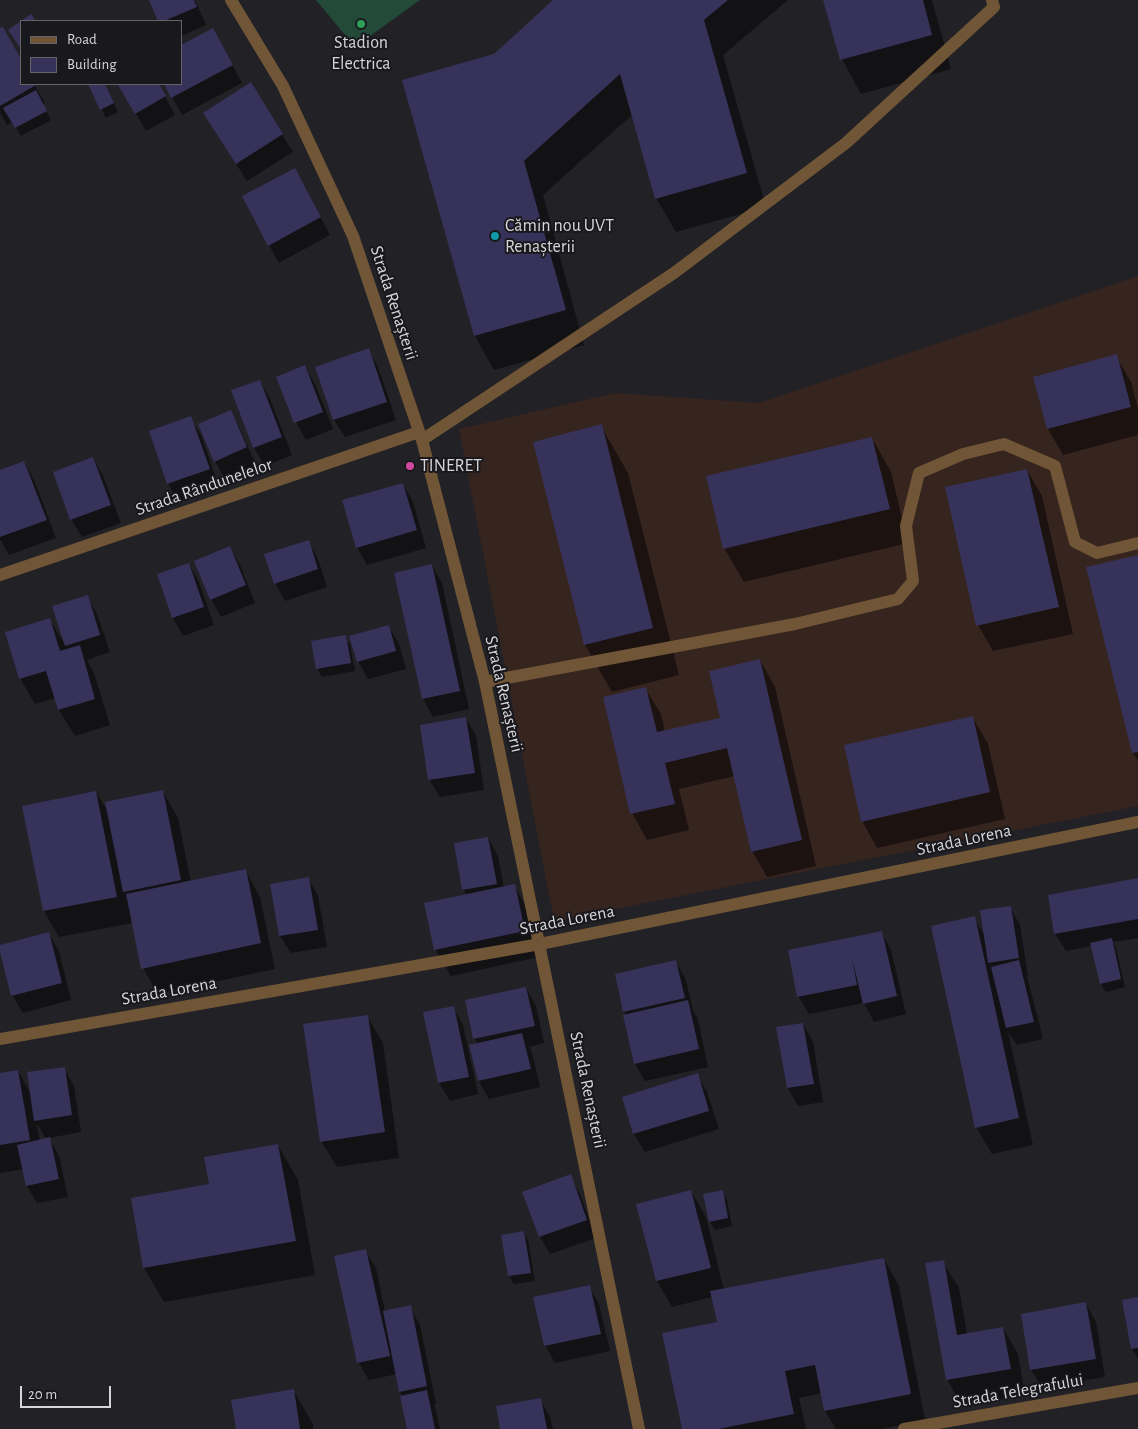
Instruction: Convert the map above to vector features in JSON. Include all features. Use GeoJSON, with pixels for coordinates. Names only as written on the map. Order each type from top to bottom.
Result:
{"type":"FeatureCollection","features":[{"type":"Feature","properties":{"kind":"street","name":"Strada Renașterii"},"geometry":{"type":"LineString","coordinates":[[231,0],[283,86],[353,236],[420,436],[485,682],[639,1429]]}},
{"type":"Feature","properties":{"kind":"street","name":"Strada Rândunelelor"},"geometry":{"type":"LineString","coordinates":[[0,575],[420,436],[674,273],[838,149],[994,7],[992,0]]}},
{"type":"Feature","properties":{"kind":"street"},"geometry":{"type":"LineString","coordinates":[[485,682],[795,624],[898,599],[913,580],[906,526],[919,473],[963,454],[1004,444],[1055,466],[1075,542],[1097,553],[1138,543]]}},
{"type":"Feature","properties":{"kind":"street","name":"Strada Lorena"},"geometry":{"type":"LineString","coordinates":[[0,1038],[540,944],[1138,822]]}},
{"type":"Feature","properties":{"kind":"street","name":"Strada Telegrafului"},"geometry":{"type":"LineString","coordinates":[[904,1429],[1138,1388]]}},
{"type":"Feature","properties":{"kind":"shaded area"},"geometry":{"type":"Polygon","coordinates":[[[1138,276],[1138,806],[554,921],[459,429],[615,393],[759,403],[1138,276]]]}},
{"type":"Feature","properties":{"kind":"green space","name":"Stadion Electrica"},"geometry":{"type":"Polygon","coordinates":[[[316,0],[420,0],[355,47],[316,0]]]}},
{"type":"Feature","properties":{"kind":"building"},"geometry":{"type":"Polygon","coordinates":[[[149,0],[194,0],[197,7],[166,20],[158,20],[149,0]]]}},
{"type":"Feature","properties":{"kind":"building"},"geometry":{"type":"Polygon","coordinates":[[[553,0],[728,0],[704,20],[747,173],[655,199],[620,74],[524,161],[566,310],[474,336],[402,80],[494,54],[553,0]]]}},
{"type":"Feature","properties":{"kind":"building"},"geometry":{"type":"Polygon","coordinates":[[[823,0],[923,0],[932,35],[840,60],[823,0]]]}},
{"type":"Feature","properties":{"kind":"building"},"geometry":{"type":"Polygon","coordinates":[[[31,14],[35,20],[22,20],[31,14]]]}},
{"type":"Feature","properties":{"kind":"building"},"geometry":{"type":"Polygon","coordinates":[[[20,22],[20,48],[8,30],[20,22]]]}},
{"type":"Feature","properties":{"kind":"building"},"geometry":{"type":"Polygon","coordinates":[[[3,27],[20,57],[20,85],[36,85],[0,106],[0,28],[3,27]]]}},
{"type":"Feature","properties":{"kind":"building"},"geometry":{"type":"Polygon","coordinates":[[[213,28],[233,65],[171,98],[164,85],[182,85],[182,44],[213,28]]]}},
{"type":"Feature","properties":{"kind":"building"},"geometry":{"type":"Polygon","coordinates":[[[251,82],[283,134],[236,164],[203,113],[251,82]]]}},
{"type":"Feature","properties":{"kind":"building"},"geometry":{"type":"Polygon","coordinates":[[[88,85],[105,85],[114,103],[100,110],[88,85]]]}},
{"type":"Feature","properties":{"kind":"building"},"geometry":{"type":"Polygon","coordinates":[[[118,85],[160,85],[166,96],[135,114],[118,85]]]}},
{"type":"Feature","properties":{"kind":"building"},"geometry":{"type":"Polygon","coordinates":[[[36,90],[47,111],[15,128],[3,108],[36,90]]]}},
{"type":"Feature","properties":{"kind":"building"},"geometry":{"type":"Polygon","coordinates":[[[295,168],[321,217],[268,246],[242,196],[295,168]]]}},
{"type":"Feature","properties":{"kind":"building"},"geometry":{"type":"Polygon","coordinates":[[[369,348],[387,402],[333,420],[315,367],[369,348]]]}},
{"type":"Feature","properties":{"kind":"building"},"geometry":{"type":"Polygon","coordinates":[[[1117,354],[1131,407],[1047,429],[1033,377],[1117,354]]]}},
{"type":"Feature","properties":{"kind":"building"},"geometry":{"type":"Polygon","coordinates":[[[305,365],[323,412],[294,423],[276,377],[305,365]]]}},
{"type":"Feature","properties":{"kind":"building"},"geometry":{"type":"Polygon","coordinates":[[[260,380],[282,437],[253,448],[231,390],[260,380]]]}},
{"type":"Feature","properties":{"kind":"building"},"geometry":{"type":"Polygon","coordinates":[[[231,410],[247,447],[214,462],[198,424],[231,410]]]}},
{"type":"Feature","properties":{"kind":"building"},"geometry":{"type":"Polygon","coordinates":[[[191,416],[210,469],[167,484],[149,431],[191,416]]]}},
{"type":"Feature","properties":{"kind":"building"},"geometry":{"type":"Polygon","coordinates":[[[602,424],[653,628],[584,645],[533,442],[602,424]]]}},
{"type":"Feature","properties":{"kind":"building"},"geometry":{"type":"Polygon","coordinates":[[[872,437],[890,509],[723,549],[706,476],[872,437]]]}},
{"type":"Feature","properties":{"kind":"building"},"geometry":{"type":"Polygon","coordinates":[[[93,457],[111,505],[70,520],[53,472],[93,457]]]}},
{"type":"Feature","properties":{"kind":"building"},"geometry":{"type":"Polygon","coordinates":[[[24,461],[47,520],[0,537],[0,470],[24,461]]]}},
{"type":"Feature","properties":{"kind":"building"},"geometry":{"type":"Polygon","coordinates":[[[1027,469],[1059,607],[976,626],[945,487],[1027,469]]]}},
{"type":"Feature","properties":{"kind":"building"},"geometry":{"type":"Polygon","coordinates":[[[403,483],[417,530],[356,548],[342,500],[403,483]]]}},
{"type":"Feature","properties":{"kind":"building"},"geometry":{"type":"Polygon","coordinates":[[[309,540],[318,569],[274,584],[264,554],[309,540]]]}},
{"type":"Feature","properties":{"kind":"building"},"geometry":{"type":"Polygon","coordinates":[[[230,546],[246,585],[210,600],[194,561],[230,546]]]}},
{"type":"Feature","properties":{"kind":"building"},"geometry":{"type":"Polygon","coordinates":[[[1138,555],[1138,752],[1132,753],[1086,567],[1138,555]]]}},
{"type":"Feature","properties":{"kind":"building"},"geometry":{"type":"Polygon","coordinates":[[[189,563],[204,607],[172,618],[157,574],[189,563]]]}},
{"type":"Feature","properties":{"kind":"building"},"geometry":{"type":"Polygon","coordinates":[[[432,564],[460,691],[422,699],[394,573],[432,564]]]}},
{"type":"Feature","properties":{"kind":"building"},"geometry":{"type":"Polygon","coordinates":[[[88,595],[100,635],[65,646],[52,606],[88,595]]]}},
{"type":"Feature","properties":{"kind":"building"},"geometry":{"type":"Polygon","coordinates":[[[50,618],[60,651],[80,645],[95,699],[58,710],[46,671],[19,679],[5,632],[50,618]]]}},
{"type":"Feature","properties":{"kind":"building"},"geometry":{"type":"Polygon","coordinates":[[[389,625],[396,651],[357,662],[349,636],[389,625]]]}},
{"type":"Feature","properties":{"kind":"building"},"geometry":{"type":"Polygon","coordinates":[[[346,635],[351,663],[316,669],[311,641],[346,635]]]}},
{"type":"Feature","properties":{"kind":"building"},"geometry":{"type":"Polygon","coordinates":[[[760,659],[802,840],[751,852],[727,748],[665,763],[675,804],[630,814],[603,697],[646,687],[657,732],[720,718],[709,671],[760,659]]]}},
{"type":"Feature","properties":{"kind":"building"},"geometry":{"type":"Polygon","coordinates":[[[973,716],[990,792],[861,822],[844,745],[973,716]]]}},
{"type":"Feature","properties":{"kind":"building"},"geometry":{"type":"Polygon","coordinates":[[[466,717],[475,773],[428,780],[420,725],[466,717]]]}},
{"type":"Feature","properties":{"kind":"building"},"geometry":{"type":"Polygon","coordinates":[[[163,790],[181,880],[123,892],[105,802],[163,790]]]}},
{"type":"Feature","properties":{"kind":"building"},"geometry":{"type":"Polygon","coordinates":[[[96,791],[117,897],[43,911],[22,806],[96,791]]]}},
{"type":"Feature","properties":{"kind":"building"},"geometry":{"type":"Polygon","coordinates":[[[488,837],[497,884],[462,890],[454,843],[488,837]]]}},
{"type":"Feature","properties":{"kind":"building"},"geometry":{"type":"Polygon","coordinates":[[[246,869],[261,943],[141,969],[126,894],[246,869]]]}},
{"type":"Feature","properties":{"kind":"building"},"geometry":{"type":"Polygon","coordinates":[[[309,877],[318,930],[279,936],[270,884],[309,877]]]}},
{"type":"Feature","properties":{"kind":"building"},"geometry":{"type":"Polygon","coordinates":[[[1138,878],[1138,919],[1054,934],[1048,895],[1138,878]]]}},
{"type":"Feature","properties":{"kind":"building"},"geometry":{"type":"Polygon","coordinates":[[[515,884],[525,931],[434,950],[424,903],[515,884]]]}},
{"type":"Feature","properties":{"kind":"building"},"geometry":{"type":"Polygon","coordinates":[[[1011,906],[1019,958],[988,963],[980,910],[1011,906]]]}},
{"type":"Feature","properties":{"kind":"building"},"geometry":{"type":"Polygon","coordinates":[[[975,916],[1019,1118],[975,1128],[931,926],[975,916]]]}},
{"type":"Feature","properties":{"kind":"building"},"geometry":{"type":"Polygon","coordinates":[[[882,931],[897,996],[863,1004],[852,958],[857,985],[797,997],[788,950],[882,931]]]}},
{"type":"Feature","properties":{"kind":"building"},"geometry":{"type":"Polygon","coordinates":[[[49,932],[62,983],[11,996],[0,945],[49,932]]]}},
{"type":"Feature","properties":{"kind":"building"},"geometry":{"type":"Polygon","coordinates":[[[1112,938],[1121,979],[1100,984],[1090,943],[1112,938]]]}},
{"type":"Feature","properties":{"kind":"building"},"geometry":{"type":"Polygon","coordinates":[[[676,960],[685,998],[623,1012],[615,974],[676,960]]]}},
{"type":"Feature","properties":{"kind":"building"},"geometry":{"type":"Polygon","coordinates":[[[1019,960],[1034,1022],[1006,1028],[991,967],[1019,960]]]}},
{"type":"Feature","properties":{"kind":"building"},"geometry":{"type":"Polygon","coordinates":[[[526,987],[535,1026],[473,1039],[465,1000],[526,987]]]}},
{"type":"Feature","properties":{"kind":"building"},"geometry":{"type":"Polygon","coordinates":[[[688,1000],[699,1049],[634,1064],[623,1015],[688,1000]]]}},
{"type":"Feature","properties":{"kind":"building"},"geometry":{"type":"Polygon","coordinates":[[[454,1006],[469,1077],[438,1083],[423,1012],[454,1006]]]}},
{"type":"Feature","properties":{"kind":"building"},"geometry":{"type":"Polygon","coordinates":[[[368,1015],[385,1132],[320,1142],[303,1024],[368,1015]]]}},
{"type":"Feature","properties":{"kind":"building"},"geometry":{"type":"Polygon","coordinates":[[[803,1023],[814,1084],[787,1088],[776,1027],[803,1023]]]}},
{"type":"Feature","properties":{"kind":"building"},"geometry":{"type":"Polygon","coordinates":[[[522,1033],[531,1069],[478,1081],[469,1045],[522,1033]]]}},
{"type":"Feature","properties":{"kind":"building"},"geometry":{"type":"Polygon","coordinates":[[[65,1067],[72,1115],[34,1121],[27,1072],[65,1067]]]}},
{"type":"Feature","properties":{"kind":"building"},"geometry":{"type":"Polygon","coordinates":[[[18,1070],[30,1140],[0,1145],[0,1073],[18,1070]]]}},
{"type":"Feature","properties":{"kind":"building"},"geometry":{"type":"Polygon","coordinates":[[[698,1073],[709,1111],[633,1134],[622,1097],[698,1073]]]}},
{"type":"Feature","properties":{"kind":"building"},"geometry":{"type":"Polygon","coordinates":[[[50,1137],[59,1179],[26,1186],[17,1145],[50,1137]]]}},
{"type":"Feature","properties":{"kind":"building"},"geometry":{"type":"Polygon","coordinates":[[[278,1144],[296,1241],[143,1268],[131,1198],[209,1184],[204,1157],[278,1144]]]}},
{"type":"Feature","properties":{"kind":"building"},"geometry":{"type":"Polygon","coordinates":[[[571,1174],[587,1220],[539,1237],[522,1192],[571,1174]]]}},
{"type":"Feature","properties":{"kind":"building"},"geometry":{"type":"Polygon","coordinates":[[[691,1190],[711,1268],[656,1281],[636,1204],[691,1190]]]}},
{"type":"Feature","properties":{"kind":"building"},"geometry":{"type":"Polygon","coordinates":[[[723,1190],[728,1218],[709,1222],[703,1194],[723,1190]]]}},
{"type":"Feature","properties":{"kind":"building"},"geometry":{"type":"Polygon","coordinates":[[[524,1231],[531,1273],[508,1276],[501,1235],[524,1231]]]}},
{"type":"Feature","properties":{"kind":"building"},"geometry":{"type":"Polygon","coordinates":[[[366,1249],[390,1356],[357,1363],[334,1256],[366,1249]]]}},
{"type":"Feature","properties":{"kind":"building"},"geometry":{"type":"Polygon","coordinates":[[[884,1258],[911,1394],[824,1411],[815,1365],[785,1371],[794,1414],[718,1429],[682,1429],[662,1333],[717,1322],[710,1291],[884,1258]]]}},
{"type":"Feature","properties":{"kind":"building"},"geometry":{"type":"Polygon","coordinates":[[[944,1260],[957,1335],[1003,1327],[1011,1369],[946,1380],[925,1263],[944,1260]]]}},
{"type":"Feature","properties":{"kind":"building"},"geometry":{"type":"Polygon","coordinates":[[[590,1285],[601,1334],[544,1346],[533,1297],[590,1285]]]}},
{"type":"Feature","properties":{"kind":"building"},"geometry":{"type":"Polygon","coordinates":[[[1138,1297],[1138,1348],[1131,1349],[1122,1300],[1138,1297]]]}},
{"type":"Feature","properties":{"kind":"building"},"geometry":{"type":"Polygon","coordinates":[[[1086,1302],[1096,1359],[1030,1370],[1021,1314],[1086,1302]]]}},
{"type":"Feature","properties":{"kind":"building"},"geometry":{"type":"Polygon","coordinates":[[[411,1305],[427,1386],[399,1392],[383,1311],[411,1305]]]}},
{"type":"Feature","properties":{"kind":"building"},"geometry":{"type":"Polygon","coordinates":[[[294,1389],[300,1429],[236,1429],[231,1400],[294,1389]]]}},
{"type":"Feature","properties":{"kind":"building"},"geometry":{"type":"Polygon","coordinates":[[[427,1390],[435,1429],[407,1429],[400,1396],[427,1390]]]}},
{"type":"Feature","properties":{"kind":"building"},"geometry":{"type":"Polygon","coordinates":[[[541,1398],[547,1429],[500,1429],[496,1406],[541,1398]]]}},
{"type":"Feature","properties":{"kind":"place","name":"Stadion Electrica"},"geometry":{"type":"Point","coordinates":[361,24]}},
{"type":"Feature","properties":{"kind":"place","name":"Cămin nou UVT Renașterii"},"geometry":{"type":"Point","coordinates":[495,236]}},
{"type":"Feature","properties":{"kind":"place","name":"TINERET"},"geometry":{"type":"Point","coordinates":[410,466]}}]}
